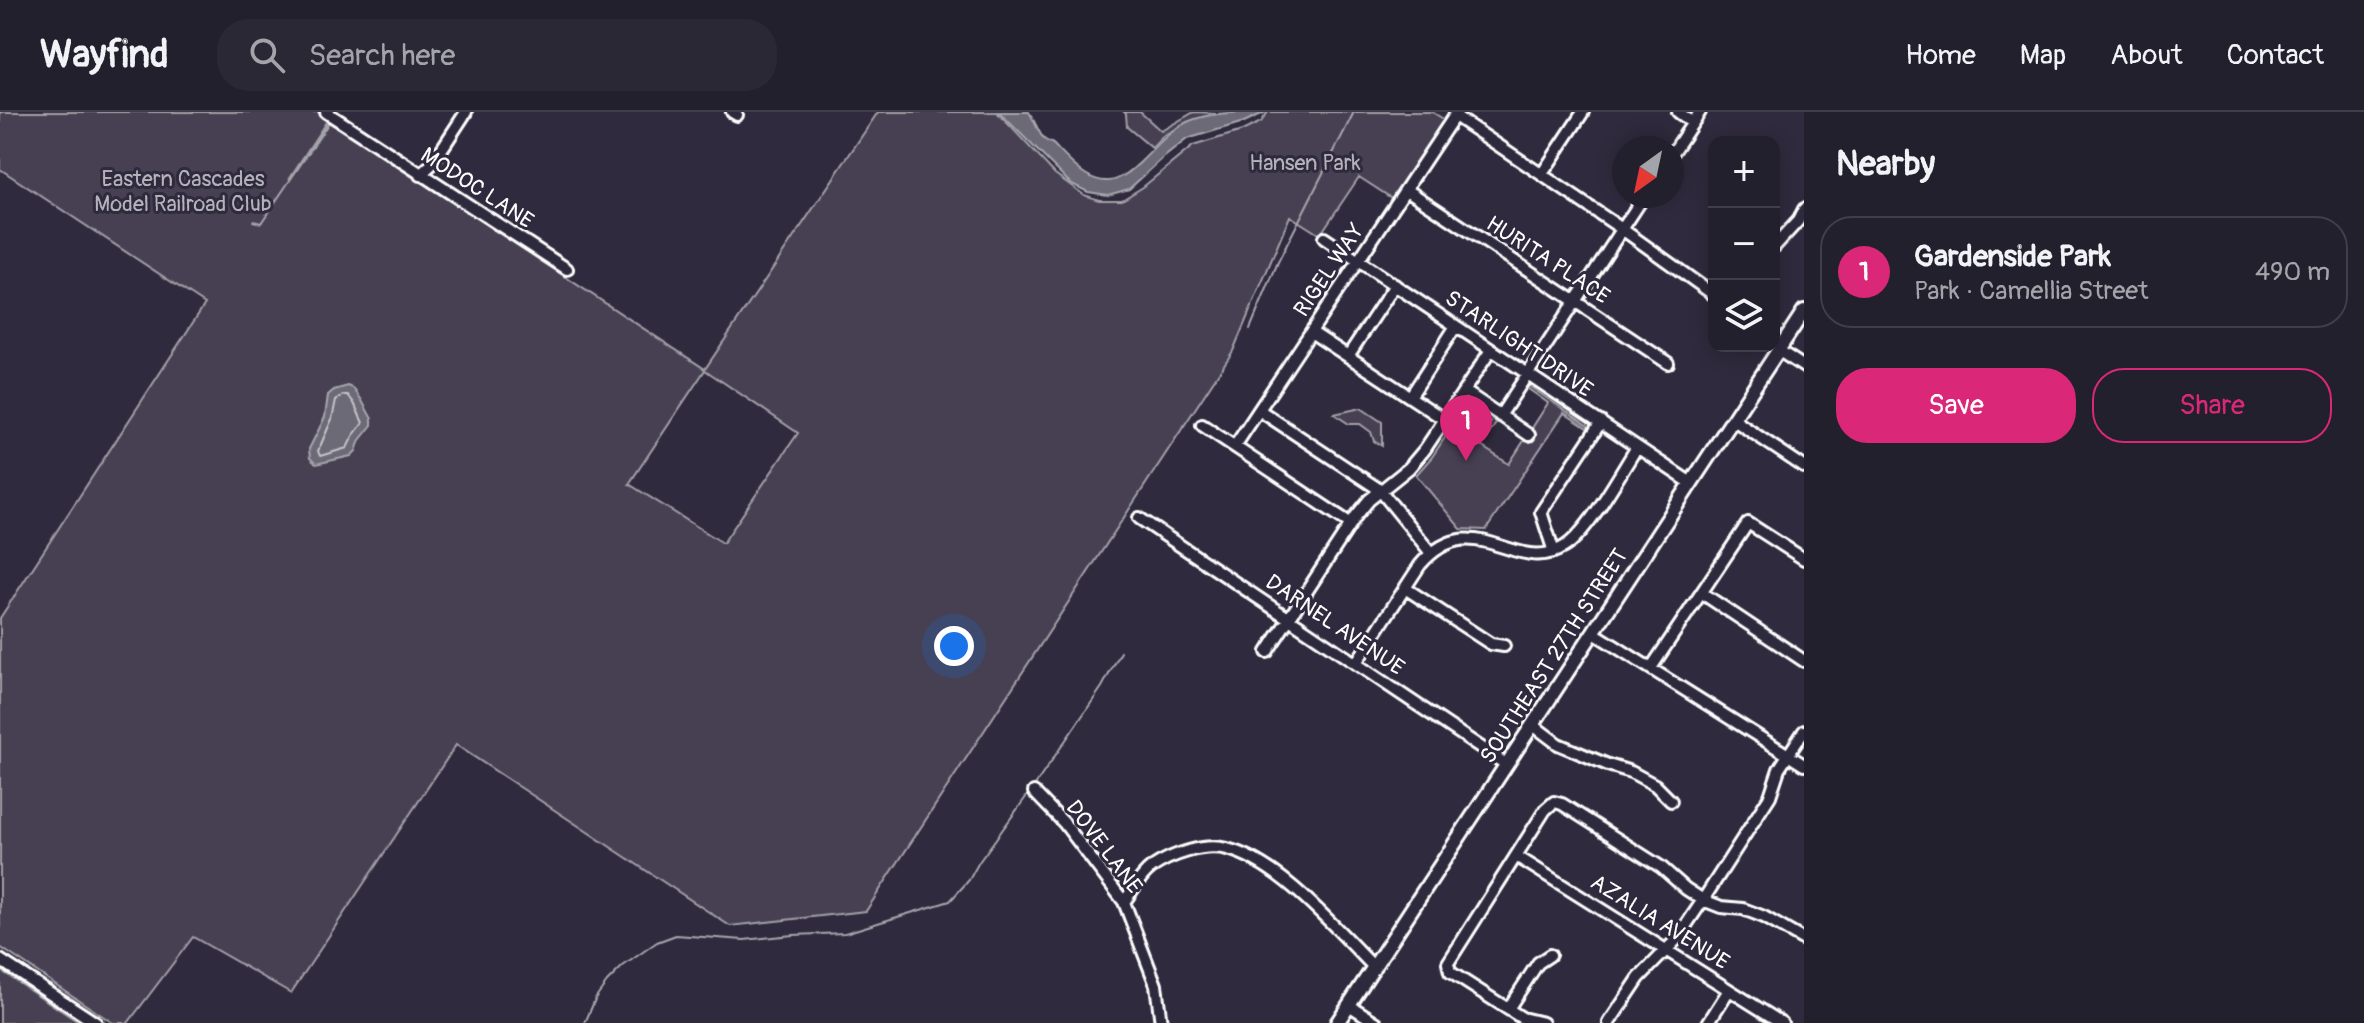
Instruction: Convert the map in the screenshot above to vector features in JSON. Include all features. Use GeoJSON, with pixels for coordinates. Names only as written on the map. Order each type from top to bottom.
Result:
{"type":"FeatureCollection","features":[{"type":"Feature","properties":{"kind":"main road","name":"SOUTHEAST 27TH STREET"},"geometry":{"type":"LineString","coordinates":[[1780,341],[1804,311]]}},
{"type":"Feature","properties":{"kind":"main road","name":"SOUTHEAST 27TH STREET"},"geometry":{"type":"LineString","coordinates":[[1337,1023],[1734,420],[1773,352]]}},
{"type":"Feature","properties":{"kind":"street","name":"MODOC LANE"},"geometry":{"type":"LineString","coordinates":[[326,112],[567,269]]}},
{"type":"Feature","properties":{"kind":"street"},"geometry":{"type":"LineString","coordinates":[[420,175],[432,164],[466,112]]}},
{"type":"Feature","properties":{"kind":"street"},"geometry":{"type":"LineString","coordinates":[[1542,174],[1583,112]]}},
{"type":"Feature","properties":{"kind":"street"},"geometry":{"type":"LineString","coordinates":[[1678,112],[1693,123]]}},
{"type":"Feature","properties":{"kind":"street"},"geometry":{"type":"LineString","coordinates":[[1684,136],[1700,112]]}},
{"type":"Feature","properties":{"kind":"street"},"geometry":{"type":"LineString","coordinates":[[1456,114],[1708,291]]}},
{"type":"Feature","properties":{"kind":"street","name":"RIGEL WAY"},"geometry":{"type":"LineString","coordinates":[[1235,446],[1456,114]]}},
{"type":"Feature","properties":{"kind":"street","name":"HURITA PLACE"},"geometry":{"type":"LineString","coordinates":[[1407,190],[1668,363]]}},
{"type":"Feature","properties":{"kind":"street"},"geometry":{"type":"LineString","coordinates":[[1500,416],[1636,208]]}},
{"type":"Feature","properties":{"kind":"street"},"geometry":{"type":"LineString","coordinates":[[1780,240],[1798,221],[1804,209]]}},
{"type":"Feature","properties":{"kind":"street","name":"STARLIGHT DRIVE"},"geometry":{"type":"LineString","coordinates":[[1324,238],[1691,483]]}},
{"type":"Feature","properties":{"kind":"street"},"geometry":{"type":"LineString","coordinates":[[1348,356],[1395,285]]}},
{"type":"Feature","properties":{"kind":"street"},"geometry":{"type":"LineString","coordinates":[[1410,397],[1456,326]]}},
{"type":"Feature","properties":{"kind":"street"},"geometry":{"type":"LineString","coordinates":[[1311,332],[1445,420]]}},
{"type":"Feature","properties":{"kind":"street"},"geometry":{"type":"LineString","coordinates":[[1780,345],[1804,367]]}},
{"type":"Feature","properties":{"kind":"street"},"geometry":{"type":"LineString","coordinates":[[1267,652],[1351,524],[1369,500],[1416,461],[1491,350]]}},
{"type":"Feature","properties":{"kind":"street"},"geometry":{"type":"LineString","coordinates":[[1464,391],[1529,435]]}},
{"type":"Feature","properties":{"kind":"street"},"geometry":{"type":"LineString","coordinates":[[1259,410],[1380,490],[1431,553]]}},
{"type":"Feature","properties":{"kind":"street"},"geometry":{"type":"LineString","coordinates":[[1734,420],[1804,467]]}},
{"type":"Feature","properties":{"kind":"street"},"geometry":{"type":"LineString","coordinates":[[1554,552],[1541,512],[1601,422]]}},
{"type":"Feature","properties":{"kind":"street"},"geometry":{"type":"LineString","coordinates":[[1202,425],[1351,524]]}},
{"type":"Feature","properties":{"kind":"street"},"geometry":{"type":"LineString","coordinates":[[1356,663],[1431,553],[1452,541],[1473,539],[1534,554],[1554,552],[1564,547],[1580,533],[1637,447]]}},
{"type":"Feature","properties":{"kind":"street","name":"DARNEL AVENUE"},"geometry":{"type":"LineString","coordinates":[[1139,518],[1507,765]]}},
{"type":"Feature","properties":{"kind":"street"},"geometry":{"type":"LineString","coordinates":[[1651,668],[1748,523],[1804,559]]}},
{"type":"Feature","properties":{"kind":"street"},"geometry":{"type":"LineString","coordinates":[[1405,588],[1491,644],[1504,646]]}},
{"type":"Feature","properties":{"kind":"street"},"geometry":{"type":"LineString","coordinates":[[1702,593],[1804,661]]}},
{"type":"Feature","properties":{"kind":"street"},"geometry":{"type":"LineString","coordinates":[[1594,633],[1804,765]]}},
{"type":"Feature","properties":{"kind":"street"},"geometry":{"type":"LineString","coordinates":[[1533,725],[1558,744],[1631,772],[1655,785],[1671,801]]}},
{"type":"Feature","properties":{"kind":"street"},"geometry":{"type":"LineString","coordinates":[[1609,1023],[1639,978],[1666,951],[1703,900],[1770,796],[1779,769],[1804,731]]}},
{"type":"Feature","properties":{"kind":"street","name":"DOVE LANE"},"geometry":{"type":"LineString","coordinates":[[1034,792],[1064,823],[1124,902],[1156,985],[1161,1023]]}},
{"type":"Feature","properties":{"kind":"street"},"geometry":{"type":"LineString","coordinates":[[1543,1023],[1522,1018],[1447,969],[1548,805],[1554,802],[1562,804],[1661,867],[1703,900],[1721,907],[1743,909],[1802,934]]}},
{"type":"Feature","properties":{"kind":"street"},"geometry":{"type":"LineString","coordinates":[[1124,902],[1149,869],[1200,848],[1226,849],[1255,862],[1307,898],[1374,967]]}},
{"type":"Feature","properties":{"kind":"street","name":"AZALIA AVENUE"},"geometry":{"type":"LineString","coordinates":[[1516,856],[1782,1023]]}},
{"type":"Feature","properties":{"kind":"street"},"geometry":{"type":"LineString","coordinates":[[1508,1009],[1538,963],[1550,955]]}},
{"type":"Feature","properties":{"kind":"street"},"geometry":{"type":"LineString","coordinates":[[0,960],[96,1023]]}},
{"type":"Feature","properties":{"kind":"street"},"geometry":{"type":"LineString","coordinates":[[1708,1023],[1729,990]]}},
{"type":"Feature","properties":{"kind":"street"},"geometry":{"type":"LineString","coordinates":[[1349,1005],[1377,1023]]}},
{"type":"Feature","properties":{"kind":"green space"},"geometry":{"type":"Polygon","coordinates":[[[0,112],[318,112],[328,119],[289,179],[329,121],[705,369],[878,112],[997,112],[1055,174],[1084,195],[1099,200],[1122,200],[1193,146],[1242,131],[1261,122],[1268,112],[1432,112],[1445,120],[1393,199],[1359,177],[1320,235],[1290,216],[1233,351],[866,911],[730,926],[456,745],[291,993],[193,937],[128,1023],[113,1023],[0,947],[0,618],[205,304],[0,169],[0,112]],[[705,370],[629,484],[723,543],[798,433],[705,370]]]}},
{"type":"Feature","properties":{"kind":"green space"},"geometry":{"type":"Polygon","coordinates":[[[1124,112],[1140,112],[1161,131],[1194,112],[1216,113],[1165,134],[1152,148],[1127,127],[1124,112]]]}},
{"type":"Feature","properties":{"kind":"green space"},"geometry":{"type":"Polygon","coordinates":[[[1529,386],[1591,428],[1564,413],[1486,530],[1461,529],[1416,475],[1452,427],[1477,444],[1495,416],[1499,419],[1481,446],[1509,464],[1548,403],[1527,388],[1529,386]]]}},
{"type":"Feature","properties":{"kind":"green space"},"geometry":{"type":"Polygon","coordinates":[[[1361,408],[1382,422],[1382,446],[1360,424],[1349,424],[1334,414],[1361,408]]]}},
{"type":"Feature","properties":{"kind":"green space"},"geometry":{"type":"Polygon","coordinates":[[[0,970],[80,1023],[0,1023],[0,970]]]}},
{"type":"Feature","properties":{"kind":"water"},"geometry":{"type":"Polygon","coordinates":[[[999,112],[1029,112],[1044,139],[1084,173],[1102,181],[1111,181],[1129,172],[1168,135],[1187,122],[1215,114],[1266,112],[1187,139],[1129,189],[1108,195],[1088,192],[1070,183],[999,112]]]}},
{"type":"Feature","properties":{"kind":"water"},"geometry":{"type":"Polygon","coordinates":[[[348,386],[361,399],[372,425],[351,456],[316,464],[310,458],[309,449],[325,417],[328,395],[348,386]]]}},
{"type":"Feature","properties":{"kind":"waterway"},"geometry":{"type":"LineString","coordinates":[[1250,329],[1278,262],[1354,112]]}},
{"type":"Feature","properties":{"kind":"waterway"},"geometry":{"type":"LineString","coordinates":[[253,221],[261,223],[328,124]]}},
{"type":"Feature","properties":{"kind":"waterway"},"geometry":{"type":"LineString","coordinates":[[1033,788],[1102,687],[1121,652]]}},
{"type":"Feature","properties":{"kind":"waterway"},"geometry":{"type":"LineString","coordinates":[[585,1023],[596,997],[623,966],[657,942],[676,935],[744,940],[845,933],[950,901],[969,880],[1029,793]]}},
{"type":"Feature","properties":{"kind":"place","name":"Gardenside Park"},"geometry":{"type":"Point","coordinates":[1466,461]}},
{"type":"Feature","properties":{"kind":"park label","name":"Hansen Park"},"geometry":{"type":"Point","coordinates":[1305,163]}},
{"type":"Feature","properties":{"kind":"park label","name":"Eastern Cascades Model Railroad Club"},"geometry":{"type":"Point","coordinates":[183,192]}}]}
